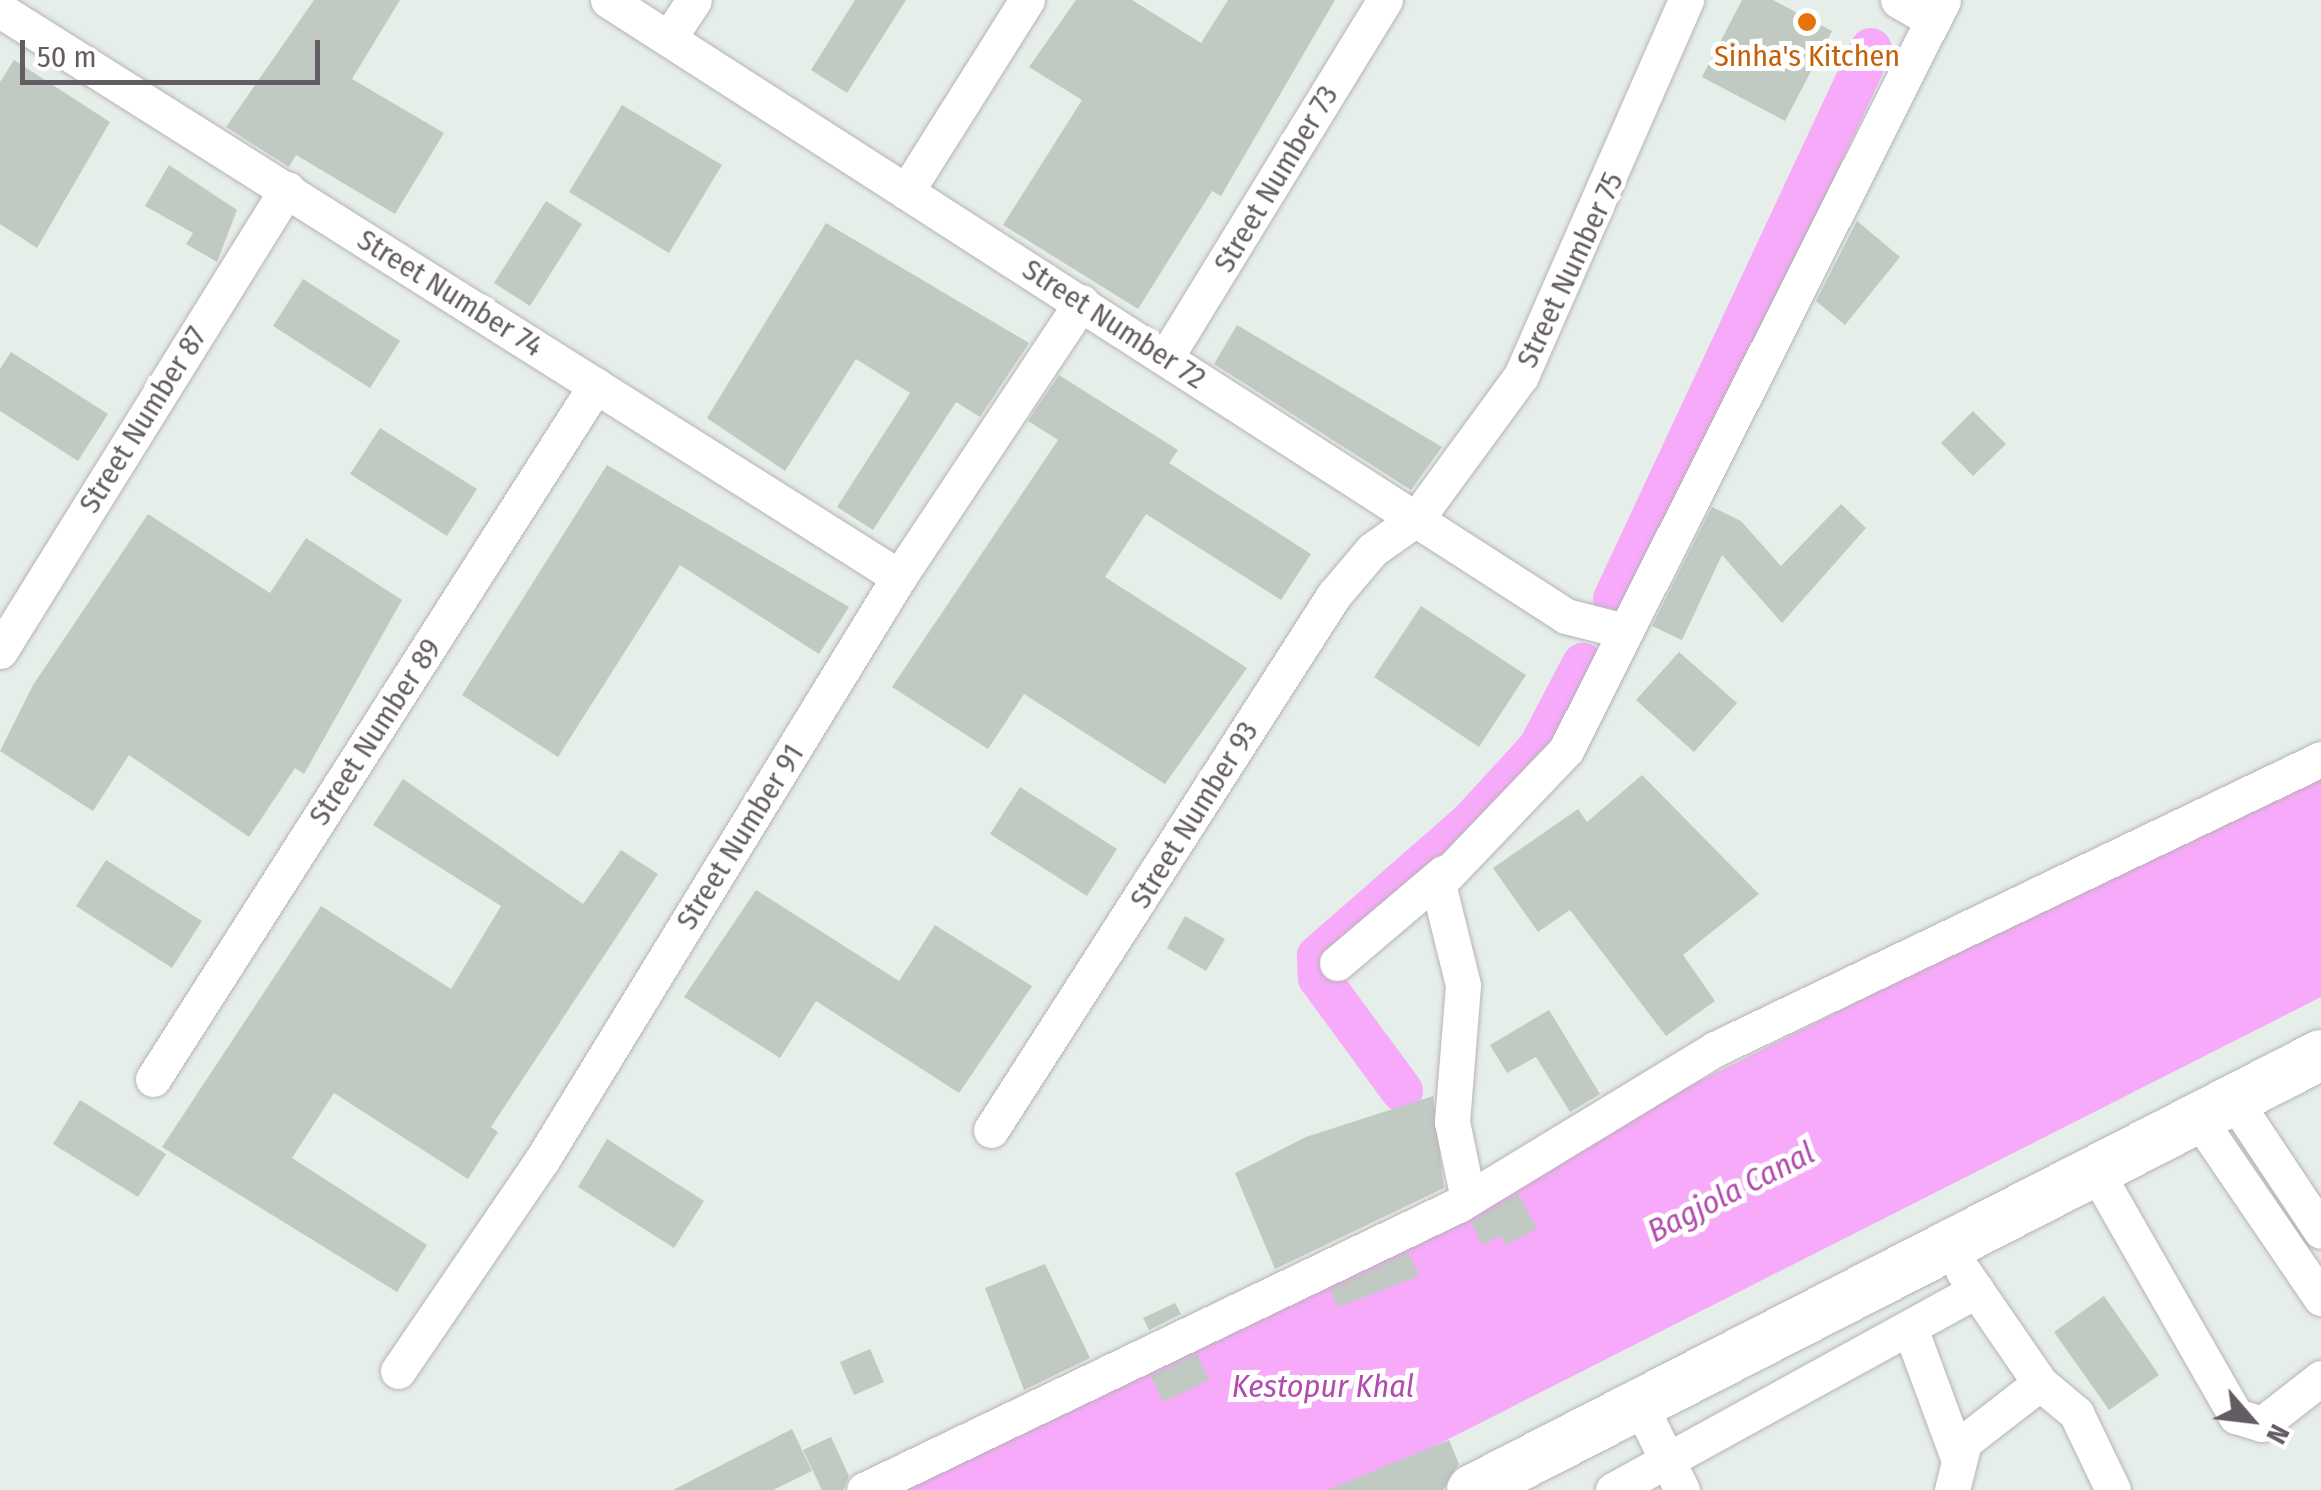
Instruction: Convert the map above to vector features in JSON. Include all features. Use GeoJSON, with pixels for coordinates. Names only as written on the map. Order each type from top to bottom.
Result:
{"type":"FeatureCollection","features":[{"type":"Feature","properties":{"kind":"street","name":"Street Number 72"},"geometry":{"type":"LineString","coordinates":[[608,0],[1566,616],[1625,631]]}},
{"type":"Feature","properties":{"kind":"street"},"geometry":{"type":"LineString","coordinates":[[668,38],[694,0]]}},
{"type":"Feature","properties":{"kind":"street"},"geometry":{"type":"LineString","coordinates":[[906,192],[1027,0]]}},
{"type":"Feature","properties":{"kind":"street","name":"Street Number 73"},"geometry":{"type":"LineString","coordinates":[[1166,357],[1385,0]]}},
{"type":"Feature","properties":{"kind":"street","name":"Street Number 75"},"geometry":{"type":"LineString","coordinates":[[1417,518],[1521,376],[1686,0]]}},
{"type":"Feature","properties":{"kind":"street"},"geometry":{"type":"LineString","coordinates":[[1337,963],[1443,874],[1552,771],[1937,10],[1898,0]]}},
{"type":"Feature","properties":{"kind":"street","name":"Street Number 74"},"geometry":{"type":"LineString","coordinates":[[0,10],[899,577]]}},
{"type":"Feature","properties":{"kind":"street","name":"Street Number 87"},"geometry":{"type":"LineString","coordinates":[[0,651],[287,190]]}},
{"type":"Feature","properties":{"kind":"street","name":"Street Number 91"},"geometry":{"type":"LineString","coordinates":[[398,1371],[542,1160],[899,577],[1082,302]]}},
{"type":"Feature","properties":{"kind":"street","name":"Street Number 89"},"geometry":{"type":"LineString","coordinates":[[153,1080],[596,386]]}},
{"type":"Feature","properties":{"kind":"street","name":"Street Number 93"},"geometry":{"type":"LineString","coordinates":[[991,1130],[1334,596],[1372,550],[1417,518]]}},
{"type":"Feature","properties":{"kind":"street"},"geometry":{"type":"LineString","coordinates":[[864,1490],[1468,1199],[1715,1049],[2321,759]]}},
{"type":"Feature","properties":{"kind":"street"},"geometry":{"type":"LineString","coordinates":[[1443,874],[1437,896],[1465,1004],[1452,1122],[1468,1199]]}},
{"type":"Feature","properties":{"kind":"street"},"geometry":{"type":"LineString","coordinates":[[1472,1490],[2321,1055]]}},
{"type":"Feature","properties":{"kind":"street"},"geometry":{"type":"LineString","coordinates":[[2216,1109],[2321,1230]]}},
{"type":"Feature","properties":{"kind":"street"},"geometry":{"type":"LineString","coordinates":[[2216,1109],[2321,1298]]}},
{"type":"Feature","properties":{"kind":"street"},"geometry":{"type":"LineString","coordinates":[[2095,1170],[2236,1416],[2262,1424],[2321,1378]]}},
{"type":"Feature","properties":{"kind":"street"},"geometry":{"type":"LineString","coordinates":[[1945,1246],[2040,1383],[2076,1413],[2113,1490]]}},
{"type":"Feature","properties":{"kind":"street"},"geometry":{"type":"LineString","coordinates":[[1613,1490],[1676,1476],[1977,1290]]}},
{"type":"Feature","properties":{"kind":"street"},"geometry":{"type":"LineString","coordinates":[[1910,1328],[1957,1454],[1952,1490]]}},
{"type":"Feature","properties":{"kind":"street"},"geometry":{"type":"LineString","coordinates":[[1957,1454],[2040,1383]]}},
{"type":"Feature","properties":{"kind":"street"},"geometry":{"type":"LineString","coordinates":[[1639,1403],[1676,1476]]}},
{"type":"Feature","properties":{"kind":"water","name":"Kestopur Khal"},"geometry":{"type":"Polygon","coordinates":[[[2321,770],[2321,997],[1348,1490],[882,1490],[2321,770]]]}},
{"type":"Feature","properties":{"kind":"building"},"geometry":{"type":"Polygon","coordinates":[[[314,0],[400,0],[352,79],[444,133],[395,214],[296,155],[289,167],[226,127],[314,0]]]}},
{"type":"Feature","properties":{"kind":"building"},"geometry":{"type":"Polygon","coordinates":[[[855,0],[906,0],[847,93],[811,70],[855,0]]]}},
{"type":"Feature","properties":{"kind":"building"},"geometry":{"type":"Polygon","coordinates":[[[1076,0],[1132,0],[1201,43],[1228,0],[1335,0],[1221,196],[1212,191],[1138,309],[1003,225],[1082,100],[1029,67],[1076,0]]]}},
{"type":"Feature","properties":{"kind":"building"},"geometry":{"type":"Polygon","coordinates":[[[1742,0],[1773,0],[1832,31],[1785,121],[1702,77],[1742,0]]]}},
{"type":"Feature","properties":{"kind":"building"},"geometry":{"type":"Polygon","coordinates":[[[14,60],[110,122],[37,248],[0,224],[0,82],[14,60]]]}},
{"type":"Feature","properties":{"kind":"building"},"geometry":{"type":"Polygon","coordinates":[[[622,105],[722,165],[669,253],[569,192],[622,105]]]}},
{"type":"Feature","properties":{"kind":"building"},"geometry":{"type":"Polygon","coordinates":[[[169,165],[237,210],[217,262],[186,244],[193,233],[145,206],[169,165]]]}},
{"type":"Feature","properties":{"kind":"building"},"geometry":{"type":"Polygon","coordinates":[[[546,201],[582,224],[530,306],[494,283],[546,201]]]}},
{"type":"Feature","properties":{"kind":"building"},"geometry":{"type":"Polygon","coordinates":[[[1857,221],[1900,257],[1845,325],[1816,301],[1857,221]]]}},
{"type":"Feature","properties":{"kind":"building"},"geometry":{"type":"Polygon","coordinates":[[[826,223],[1029,343],[980,417],[956,402],[873,530],[837,507],[910,393],[856,359],[785,471],[707,418],[826,223]]]}},
{"type":"Feature","properties":{"kind":"building"},"geometry":{"type":"Polygon","coordinates":[[[303,279],[400,341],[370,388],[273,326],[303,279]]]}},
{"type":"Feature","properties":{"kind":"building"},"geometry":{"type":"Polygon","coordinates":[[[1237,325],[1442,447],[1411,490],[1214,364],[1237,325]]]}},
{"type":"Feature","properties":{"kind":"building"},"geometry":{"type":"Polygon","coordinates":[[[11,352],[108,414],[78,461],[0,411],[0,369],[11,352]]]}},
{"type":"Feature","properties":{"kind":"building"},"geometry":{"type":"Polygon","coordinates":[[[1059,375],[1178,450],[1169,463],[1311,554],[1281,600],[1146,514],[1105,577],[1247,668],[1165,784],[1024,694],[988,749],[892,687],[1058,440],[1028,421],[1059,375]]]}},
{"type":"Feature","properties":{"kind":"building"},"geometry":{"type":"Polygon","coordinates":[[[1973,411],[2006,444],[1973,476],[1941,443],[1973,411]]]}},
{"type":"Feature","properties":{"kind":"building"},"geometry":{"type":"Polygon","coordinates":[[[380,428],[477,489],[447,536],[350,474],[380,428]]]}},
{"type":"Feature","properties":{"kind":"building"},"geometry":{"type":"Polygon","coordinates":[[[607,465],[849,607],[819,654],[680,565],[558,757],[462,695],[607,465]]]}},
{"type":"Feature","properties":{"kind":"building"},"geometry":{"type":"Polygon","coordinates":[[[1841,504],[1866,528],[1782,623],[1722,555],[1682,640],[1652,626],[1712,507],[1741,521],[1781,566],[1841,504]]]}},
{"type":"Feature","properties":{"kind":"building"},"geometry":{"type":"Polygon","coordinates":[[[148,514],[270,593],[306,538],[402,600],[304,774],[295,768],[249,837],[129,755],[93,811],[0,751],[33,685],[148,514]]]}},
{"type":"Feature","properties":{"kind":"building"},"geometry":{"type":"Polygon","coordinates":[[[1421,606],[1526,675],[1479,747],[1374,677],[1421,606]]]}},
{"type":"Feature","properties":{"kind":"building"},"geometry":{"type":"Polygon","coordinates":[[[1679,652],[1737,703],[1694,752],[1636,700],[1679,652]]]}},
{"type":"Feature","properties":{"kind":"building"},"geometry":{"type":"Polygon","coordinates":[[[1642,775],[1759,894],[1683,955],[1715,1001],[1666,1036],[1570,910],[1538,932],[1493,868],[1578,809],[1587,822],[1642,775]]]}},
{"type":"Feature","properties":{"kind":"building"},"geometry":{"type":"Polygon","coordinates":[[[403,779],[583,904],[621,850],[658,874],[491,1127],[498,1132],[468,1179],[334,1093],[292,1158],[427,1245],[397,1292],[162,1147],[321,906],[451,989],[501,906],[373,825],[403,779]]]}},
{"type":"Feature","properties":{"kind":"building"},"geometry":{"type":"Polygon","coordinates":[[[1020,787],[1117,849],[1087,896],[990,834],[1020,787]]]}},
{"type":"Feature","properties":{"kind":"building"},"geometry":{"type":"Polygon","coordinates":[[[106,860],[202,921],[172,968],[76,906],[106,860]]]}},
{"type":"Feature","properties":{"kind":"building"},"geometry":{"type":"Polygon","coordinates":[[[756,890],[899,981],[935,925],[1032,986],[959,1093],[816,1001],[780,1058],[684,997],[756,890]]]}},
{"type":"Feature","properties":{"kind":"building"},"geometry":{"type":"Polygon","coordinates":[[[1185,916],[1225,939],[1206,971],[1167,948],[1185,916]]]}},
{"type":"Feature","properties":{"kind":"building"},"geometry":{"type":"Polygon","coordinates":[[[1549,1010],[1600,1094],[1570,1112],[1536,1057],[1507,1073],[1490,1045],[1549,1010]]]}},
{"type":"Feature","properties":{"kind":"building"},"geometry":{"type":"Polygon","coordinates":[[[1433,1096],[1444,1188],[1275,1269],[1235,1173],[1306,1137],[1433,1096]]]}},
{"type":"Feature","properties":{"kind":"building"},"geometry":{"type":"Polygon","coordinates":[[[80,1100],[166,1154],[138,1197],[53,1144],[80,1100]]]}},
{"type":"Feature","properties":{"kind":"building"},"geometry":{"type":"Polygon","coordinates":[[[607,1139],[704,1201],[674,1248],[578,1187],[607,1139]]]}},
{"type":"Feature","properties":{"kind":"building"},"geometry":{"type":"Polygon","coordinates":[[[1518,1194],[1537,1229],[1505,1245],[1500,1236],[1482,1245],[1471,1222],[1518,1194]]]}},
{"type":"Feature","properties":{"kind":"building"},"geometry":{"type":"Polygon","coordinates":[[[1408,1252],[1419,1276],[1338,1307],[1330,1290],[1408,1252]]]}},
{"type":"Feature","properties":{"kind":"building"},"geometry":{"type":"Polygon","coordinates":[[[1045,1264],[1090,1358],[1024,1390],[985,1288],[1045,1264]]]}},
{"type":"Feature","properties":{"kind":"building"},"geometry":{"type":"Polygon","coordinates":[[[2104,1296],[2159,1375],[2109,1410],[2054,1332],[2104,1296]]]}},
{"type":"Feature","properties":{"kind":"building"},"geometry":{"type":"Polygon","coordinates":[[[1175,1303],[1181,1314],[1149,1330],[1143,1318],[1175,1303]]]}},
{"type":"Feature","properties":{"kind":"building"},"geometry":{"type":"Polygon","coordinates":[[[870,1349],[884,1382],[854,1395],[840,1362],[870,1349]]]}},
{"type":"Feature","properties":{"kind":"building"},"geometry":{"type":"Polygon","coordinates":[[[1197,1354],[1209,1380],[1163,1402],[1151,1376],[1197,1354]]]}},
{"type":"Feature","properties":{"kind":"building"},"geometry":{"type":"Polygon","coordinates":[[[792,1429],[812,1471],[773,1490],[673,1490],[792,1429]]]}},
{"type":"Feature","properties":{"kind":"building"},"geometry":{"type":"Polygon","coordinates":[[[831,1437],[849,1476],[843,1490],[822,1490],[803,1450],[831,1437]]]}},
{"type":"Feature","properties":{"kind":"building"},"geometry":{"type":"Polygon","coordinates":[[[1449,1440],[1459,1464],[1443,1490],[1327,1490],[1449,1440]]]}},
{"type":"Feature","properties":{"kind":"waterway"},"geometry":{"type":"LineString","coordinates":[[1614,599],[1871,49]]}},
{"type":"Feature","properties":{"kind":"waterway"},"geometry":{"type":"LineString","coordinates":[[1402,1091],[1319,978],[1318,956],[1472,821],[1539,748],[1583,664]]}},
{"type":"Feature","properties":{"kind":"place","name":"Sinha's Kitchen"},"geometry":{"type":"Point","coordinates":[1807,22]}},
{"type":"Feature","properties":{"kind":"water label","name":"Bagjola Canal"},"geometry":{"type":"Point","coordinates":[1731,1192]}}]}
